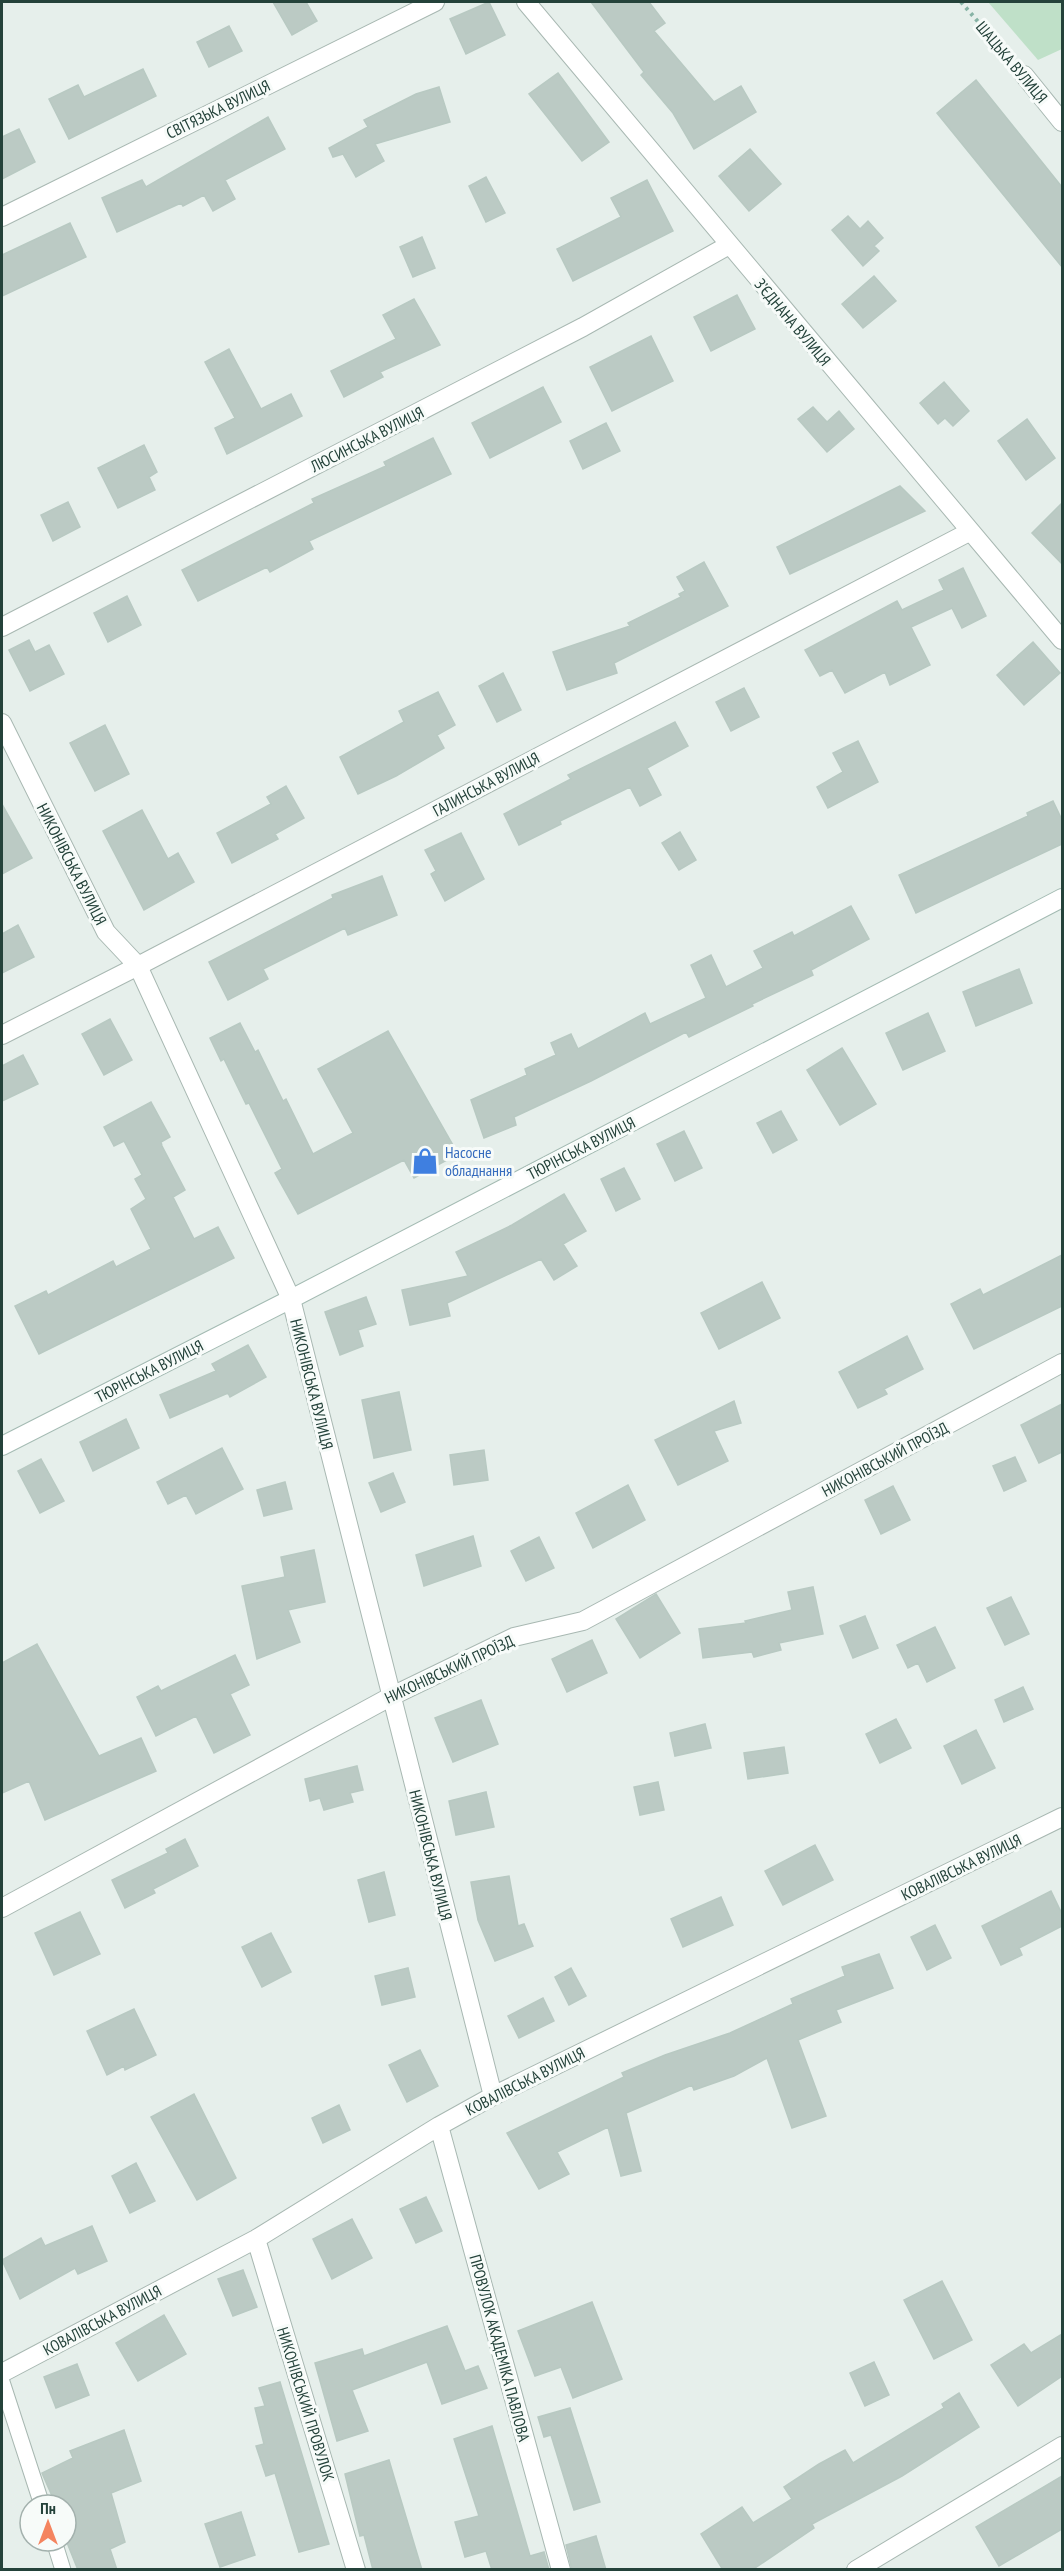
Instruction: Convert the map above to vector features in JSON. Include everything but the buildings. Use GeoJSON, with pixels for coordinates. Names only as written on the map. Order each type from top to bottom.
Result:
{"type":"FeatureCollection","features":[{"type":"Feature","properties":{"kind":"street","name":"СВІТЯЗЬКА ВУЛИЦЯ"},"geometry":{"type":"LineString","coordinates":[[2,217],[435,2]]}},
{"type":"Feature","properties":{"kind":"street","name":"З’ЄДНАНА ВУЛИЦЯ"},"geometry":{"type":"LineString","coordinates":[[526,2],[1062,640]]}},
{"type":"Feature","properties":{"kind":"street","name":"ШАЦЬКА ВУЛИЦЯ"},"geometry":{"type":"LineString","coordinates":[[1024,75],[1062,122]]}},
{"type":"Feature","properties":{"kind":"street","name":"ЛЮСИНСЬКА ВУЛИЦЯ"},"geometry":{"type":"LineString","coordinates":[[2,627],[583,327],[729,245]]}},
{"type":"Feature","properties":{"kind":"street","name":"ГАЛИНСЬКА ВУЛИЦЯ"},"geometry":{"type":"LineString","coordinates":[[2,1035],[969,532]]}},
{"type":"Feature","properties":{"kind":"street","name":"НИКОНІВСЬКА ВУЛИЦЯ"},"geometry":{"type":"LineString","coordinates":[[2,723],[106,932],[138,966],[291,1299],[493,2096]]}},
{"type":"Feature","properties":{"kind":"street","name":"ТЮРІНСЬКА ВУЛИЦЯ"},"geometry":{"type":"LineString","coordinates":[[2,1446],[291,1299],[1062,898]]}},
{"type":"Feature","properties":{"kind":"street","name":"НИКОНІВСЬКИЙ ПРОЇЗД"},"geometry":{"type":"LineString","coordinates":[[2,1908],[390,1696],[514,1637],[583,1621],[1062,1363]]}},
{"type":"Feature","properties":{"kind":"street","name":"КОВАЛІВСЬКА ВУЛИЦЯ"},"geometry":{"type":"LineString","coordinates":[[2,2373],[256,2239],[439,2126],[493,2096],[1062,1817]]}},
{"type":"Feature","properties":{"kind":"street","name":"ПРОВУЛОК АКАДЕМІКА ПАВЛОВА"},"geometry":{"type":"LineString","coordinates":[[439,2126],[561,2570]]}},
{"type":"Feature","properties":{"kind":"street","name":"НИКОНІВСЬКИЙ ПРОВУЛОК"},"geometry":{"type":"LineString","coordinates":[[256,2239],[356,2570]]}},
{"type":"Feature","properties":{"kind":"street"},"geometry":{"type":"LineString","coordinates":[[856,2570],[1062,2446]]}},
{"type":"Feature","properties":{"kind":"lane"},"geometry":{"type":"LineString","coordinates":[[2,2382],[38,2493]]}},
{"type":"Feature","properties":{"kind":"lane"},"geometry":{"type":"LineString","coordinates":[[58,2553],[63,2570]]}},
{"type":"Feature","properties":{"kind":"path","name":"ШАЦЬКА ВУЛИЦЯ"},"geometry":{"type":"LineString","coordinates":[[961,2],[1024,75]]}},
{"type":"Feature","properties":{"kind":"green space"},"geometry":{"type":"Polygon","coordinates":[[[988,2],[1062,2],[1062,49],[1038,60],[988,2]]]}},
{"type":"Feature","properties":{"kind":"place","name":"Насосне обладнання"},"geometry":{"type":"Point","coordinates":[425,1161]}}]}
